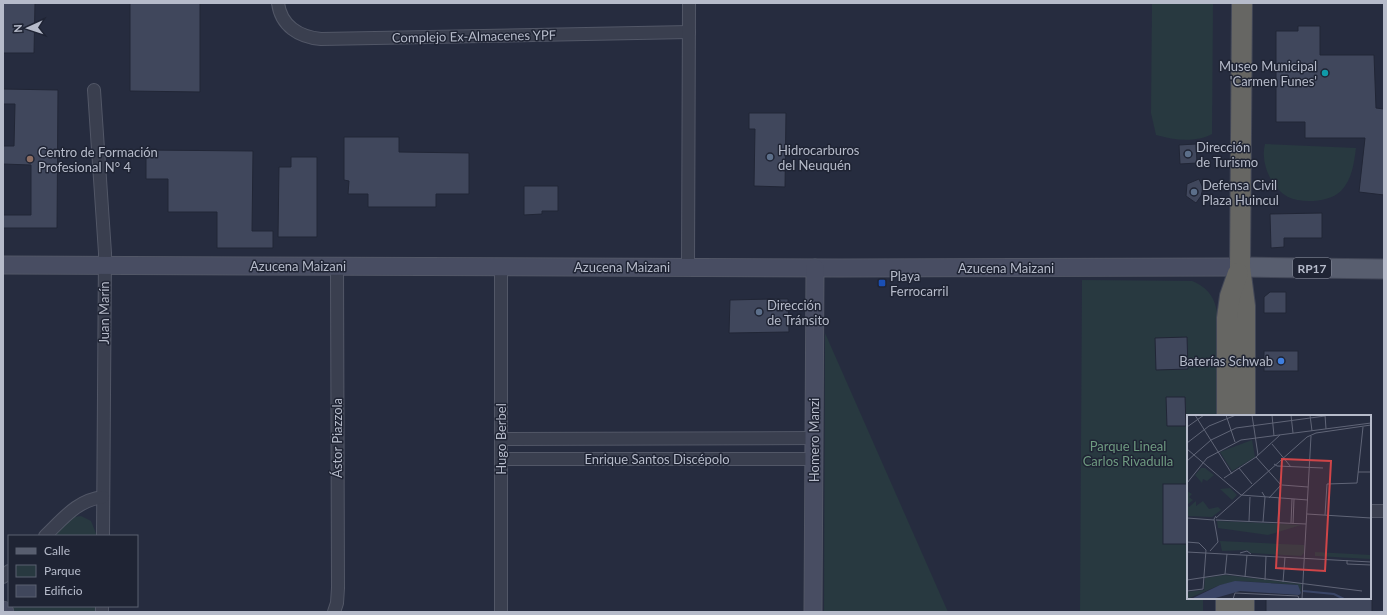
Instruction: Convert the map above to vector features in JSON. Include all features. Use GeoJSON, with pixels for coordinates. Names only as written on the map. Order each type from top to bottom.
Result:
{"type":"FeatureCollection","features":[{"type":"Feature","properties":{"kind":"highway"},"geometry":{"type":"LineString","coordinates":[[1242,3],[1240,267],[1245,311],[1245,415]]}},
{"type":"Feature","properties":{"kind":"highway"},"geometry":{"type":"LineString","coordinates":[[1227,415],[1228,306],[1240,267]]}},
{"type":"Feature","properties":{"kind":"highway"},"geometry":{"type":"LineString","coordinates":[[1226,599],[1226,612]]}},
{"type":"Feature","properties":{"kind":"highway"},"geometry":{"type":"LineString","coordinates":[[1244,599],[1244,612]]}},
{"type":"Feature","properties":{"kind":"main road","name":"Azucena Maizani"},"geometry":{"type":"LineString","coordinates":[[3,264],[815,268],[1240,267]]}},
{"type":"Feature","properties":{"kind":"main road","name":"RP17"},"geometry":{"type":"LineString","coordinates":[[1240,267],[1384,269]]}},
{"type":"Feature","properties":{"kind":"main road","name":"Homero Manzi"},"geometry":{"type":"LineString","coordinates":[[814,612],[815,268]]}},
{"type":"Feature","properties":{"kind":"street","name":"Complejo Ex-Almacenes YPF"},"geometry":{"type":"LineString","coordinates":[[278,3],[283,20],[290,28],[304,36],[321,39],[689,32]]}},
{"type":"Feature","properties":{"kind":"street"},"geometry":{"type":"LineString","coordinates":[[688,267],[689,3]]}},
{"type":"Feature","properties":{"kind":"street","name":"Juan Marín"},"geometry":{"type":"LineString","coordinates":[[94,90],[103,213],[105,265],[103,535]]}},
{"type":"Feature","properties":{"kind":"street","name":"Ástor Piazzola"},"geometry":{"type":"LineString","coordinates":[[335,611],[338,588],[337,266]]}},
{"type":"Feature","properties":{"kind":"street","name":"Hugo Berbel"},"geometry":{"type":"LineString","coordinates":[[501,267],[501,612]]}},
{"type":"Feature","properties":{"kind":"street","name":"Enrique Santos Discépolo"},"geometry":{"type":"LineString","coordinates":[[501,440],[814,438]]}},
{"type":"Feature","properties":{"kind":"street","name":"Enrique Santos Discépolo"},"geometry":{"type":"LineString","coordinates":[[501,459],[814,459]]}},
{"type":"Feature","properties":{"kind":"street"},"geometry":{"type":"LineString","coordinates":[[46,535],[81,503],[103,497]]}},
{"type":"Feature","properties":{"kind":"street"},"geometry":{"type":"LineString","coordinates":[[1371,511],[1384,511]]}},
{"type":"Feature","properties":{"kind":"green space"},"geometry":{"type":"Polygon","coordinates":[[[1152,3],[1213,3],[1212,134],[1205,137],[1184,140],[1156,135],[1151,113],[1152,3]]]}},
{"type":"Feature","properties":{"kind":"green space"},"geometry":{"type":"Polygon","coordinates":[[[1265,144],[1356,148],[1348,182],[1336,195],[1323,200],[1301,201],[1288,197],[1282,193],[1268,174],[1264,159],[1265,144]]]}},
{"type":"Feature","properties":{"kind":"green space","name":"Parque Lineal Carlos Rivadulla"},"geometry":{"type":"Polygon","coordinates":[[[1082,280],[1192,281],[1207,290],[1215,304],[1218,316],[1216,415],[1187,415],[1187,484],[1163,484],[1163,543],[1187,544],[1187,599],[1203,599],[1203,612],[1080,612],[1082,280]],[[1187,337],[1155,338],[1156,370],[1188,369],[1187,337]],[[1166,397],[1167,426],[1186,426],[1185,397],[1166,397]]]}},
{"type":"Feature","properties":{"kind":"green space"},"geometry":{"type":"Polygon","coordinates":[[[825,333],[940,594],[948,612],[824,612],[825,333]]]}},
{"type":"Feature","properties":{"kind":"green space"},"geometry":{"type":"Polygon","coordinates":[[[81,516],[91,521],[97,535],[53,535],[73,517],[81,516]]]}},
{"type":"Feature","properties":{"kind":"green space"},"geometry":{"type":"Polygon","coordinates":[[[11,607],[96,607],[96,612],[16,612],[11,607]]]}},
{"type":"Feature","properties":{"kind":"building"},"geometry":{"type":"Polygon","coordinates":[[[3,3],[35,3],[34,53],[3,53],[3,3]]]}},
{"type":"Feature","properties":{"kind":"building"},"geometry":{"type":"Polygon","coordinates":[[[130,3],[200,3],[200,92],[130,91],[130,3]]]}},
{"type":"Feature","properties":{"kind":"building","name":"Museo Municipal 'Carmen Funes'"},"geometry":{"type":"Polygon","coordinates":[[[1298,26],[1320,26],[1320,55],[1374,55],[1376,108],[1384,109],[1384,195],[1359,192],[1365,138],[1305,138],[1305,122],[1276,122],[1276,31],[1298,31],[1298,26]]]}},
{"type":"Feature","properties":{"kind":"building","name":"Centro de Formación Profesional N° 4"},"geometry":{"type":"Polygon","coordinates":[[[3,89],[58,90],[57,228],[3,228],[3,215],[31,215],[31,165],[3,164],[3,146],[14,146],[15,104],[3,104],[3,89]]]}},
{"type":"Feature","properties":{"kind":"building","name":"Hidrocarburos del Neuquén"},"geometry":{"type":"Polygon","coordinates":[[[749,113],[786,113],[785,187],[754,186],[755,129],[749,129],[749,113]]]}},
{"type":"Feature","properties":{"kind":"building"},"geometry":{"type":"Polygon","coordinates":[[[344,137],[399,137],[399,152],[469,153],[469,194],[436,194],[436,207],[368,207],[368,194],[348,194],[349,181],[344,180],[344,137]]]}},
{"type":"Feature","properties":{"kind":"building","name":"Dirección de Turismo"},"geometry":{"type":"Polygon","coordinates":[[[1196,144],[1197,163],[1180,164],[1179,145],[1196,144]]]}},
{"type":"Feature","properties":{"kind":"building"},"geometry":{"type":"Polygon","coordinates":[[[146,150],[253,151],[252,231],[273,231],[273,248],[217,248],[217,212],[168,212],[168,179],[146,179],[146,150]]]}},
{"type":"Feature","properties":{"kind":"building"},"geometry":{"type":"Polygon","coordinates":[[[291,157],[317,157],[317,237],[278,237],[279,167],[291,167],[291,157]]]}},
{"type":"Feature","properties":{"kind":"building","name":"Defensa Civil Plaza Huincul"},"geometry":{"type":"Polygon","coordinates":[[[1199,179],[1203,188],[1201,196],[1196,203],[1186,196],[1187,184],[1199,179]]]}},
{"type":"Feature","properties":{"kind":"building"},"geometry":{"type":"Polygon","coordinates":[[[524,186],[558,186],[558,211],[542,211],[542,214],[524,215],[524,186]]]}},
{"type":"Feature","properties":{"kind":"building"},"geometry":{"type":"Polygon","coordinates":[[[1322,213],[1322,238],[1284,238],[1284,247],[1271,248],[1270,214],[1322,213]]]}},
{"type":"Feature","properties":{"kind":"building"},"geometry":{"type":"Polygon","coordinates":[[[1270,292],[1286,292],[1286,313],[1264,313],[1264,297],[1270,292]]]}},
{"type":"Feature","properties":{"kind":"building","name":"Dirección de Tránsito"},"geometry":{"type":"Polygon","coordinates":[[[788,299],[789,332],[729,333],[730,300],[788,299]]]}},
{"type":"Feature","properties":{"kind":"building"},"geometry":{"type":"Polygon","coordinates":[[[1187,337],[1188,369],[1156,370],[1155,338],[1187,337]]]}},
{"type":"Feature","properties":{"kind":"building","name":"Baterías Schwab"},"geometry":{"type":"Polygon","coordinates":[[[1264,351],[1298,351],[1298,371],[1264,371],[1264,351]]]}},
{"type":"Feature","properties":{"kind":"building"},"geometry":{"type":"Polygon","coordinates":[[[1166,397],[1185,397],[1186,426],[1167,426],[1166,397]]]}},
{"type":"Feature","properties":{"kind":"building"},"geometry":{"type":"Polygon","coordinates":[[[1163,484],[1187,484],[1187,544],[1163,544],[1163,484]]]}},
{"type":"Feature","properties":{"kind":"building"},"geometry":{"type":"Polygon","coordinates":[[[1372,598],[1372,612],[1266,612],[1266,599],[1372,598]]]}},
{"type":"Feature","properties":{"kind":"place","name":"Museo Municipal 'Carmen Funes'"},"geometry":{"type":"Point","coordinates":[1325,73]}},
{"type":"Feature","properties":{"kind":"place","name":"Dirección de Turismo"},"geometry":{"type":"Point","coordinates":[1188,154]}},
{"type":"Feature","properties":{"kind":"place","name":"Hidrocarburos del Neuquén"},"geometry":{"type":"Point","coordinates":[770,157]}},
{"type":"Feature","properties":{"kind":"place","name":"Centro de Formación Profesional N° 4"},"geometry":{"type":"Point","coordinates":[30,159]}},
{"type":"Feature","properties":{"kind":"place","name":"Defensa Civil Plaza Huincul"},"geometry":{"type":"Point","coordinates":[1194,192]}},
{"type":"Feature","properties":{"kind":"place","name":"Playa Ferrocarril"},"geometry":{"type":"Point","coordinates":[882,283]}},
{"type":"Feature","properties":{"kind":"place","name":"Dirección de Tránsito"},"geometry":{"type":"Point","coordinates":[759,312]}},
{"type":"Feature","properties":{"kind":"place","name":"Baterías Schwab"},"geometry":{"type":"Point","coordinates":[1281,361]}}]}
